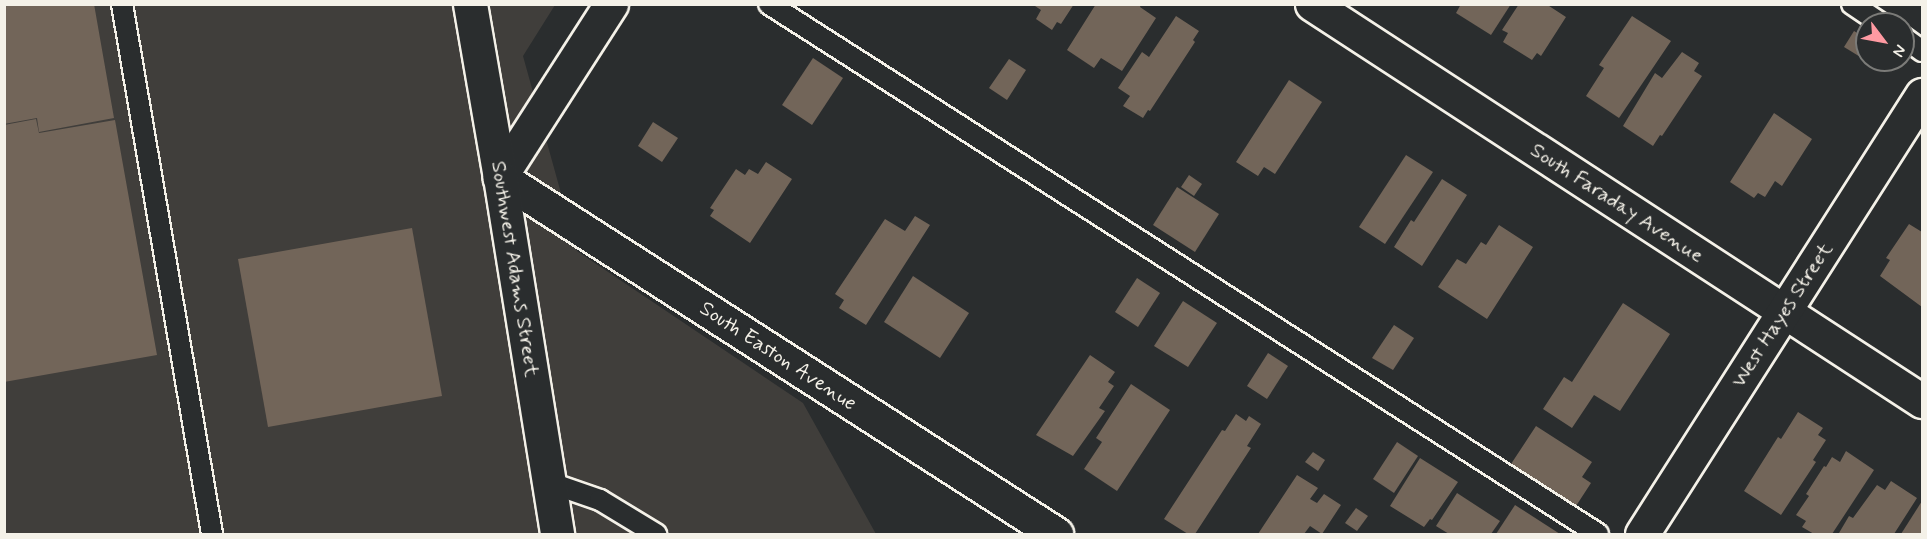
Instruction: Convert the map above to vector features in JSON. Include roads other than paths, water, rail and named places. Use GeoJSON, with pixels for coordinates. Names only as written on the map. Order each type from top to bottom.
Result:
{"type":"FeatureCollection","features":[{"type":"Feature","properties":{"kind":"street","name":"Southwest Adams Street"},"geometry":{"type":"LineString","coordinates":[[470,4],[557,534]]}},
{"type":"Feature","properties":{"kind":"street"},"geometry":{"type":"LineString","coordinates":[[500,177],[611,4]]}},
{"type":"Feature","properties":{"kind":"street","name":"South Faraday Avenue"},"geometry":{"type":"LineString","coordinates":[[1312,4],[1923,401]]}},
{"type":"Feature","properties":{"kind":"street","name":"West Hayes Street"},"geometry":{"type":"LineString","coordinates":[[1641,534],[1923,95]]}},
{"type":"Feature","properties":{"kind":"street","name":"South Easton Avenue"},"geometry":{"type":"LineString","coordinates":[[500,177],[1056,534]]}},
{"type":"Feature","properties":{"kind":"lane"},"geometry":{"type":"LineString","coordinates":[[122,4],[212,534]]}},
{"type":"Feature","properties":{"kind":"lane"},"geometry":{"type":"LineString","coordinates":[[769,4],[1598,534]]}},
{"type":"Feature","properties":{"kind":"lane"},"geometry":{"type":"LineString","coordinates":[[548,482],[600,500],[656,534]]}}]}
